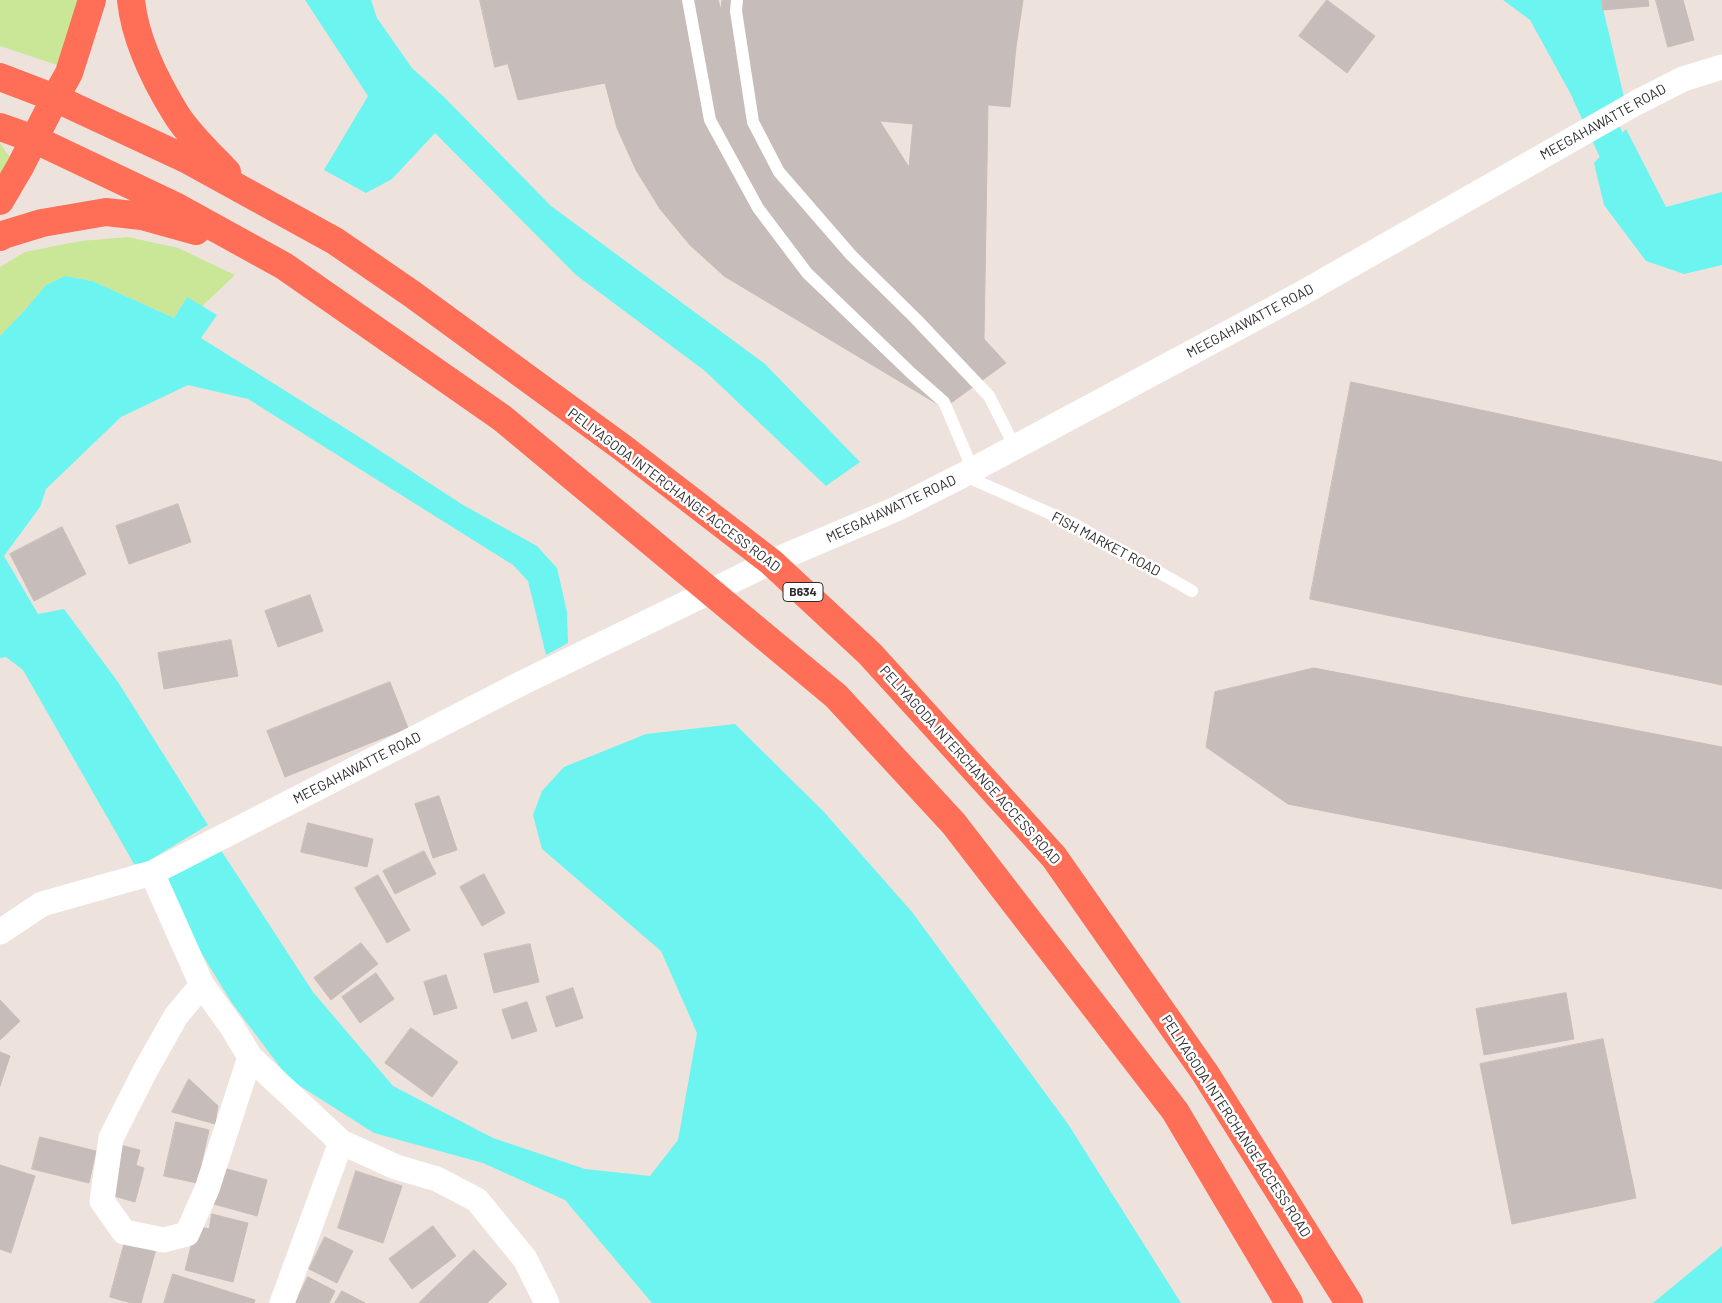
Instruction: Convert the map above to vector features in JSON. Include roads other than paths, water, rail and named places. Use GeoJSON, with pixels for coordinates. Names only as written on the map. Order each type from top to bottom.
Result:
{"type":"FeatureCollection","features":[{"type":"Feature","properties":{"kind":"highway"},"geometry":{"type":"LineString","coordinates":[[0,201],[20,168],[69,74],[92,0]]}},
{"type":"Feature","properties":{"kind":"highway"},"geometry":{"type":"LineString","coordinates":[[132,0],[132,11],[139,40],[156,77],[177,115],[207,152],[246,192]]}},
{"type":"Feature","properties":{"kind":"highway","name":"PELIYAGODA INTERCHANGE ACCESS ROAD"},"geometry":{"type":"LineString","coordinates":[[0,77],[55,98],[186,159],[336,241],[623,448],[771,562],[870,654],[1054,857],[1205,1072],[1349,1303]]}},
{"type":"Feature","properties":{"kind":"highway"},"geometry":{"type":"LineString","coordinates":[[0,127],[34,139],[177,207],[284,266],[502,418],[836,696],[954,824],[1175,1111],[1289,1303]]}},
{"type":"Feature","properties":{"kind":"highway"},"geometry":{"type":"LineString","coordinates":[[0,237],[42,223],[106,212],[151,219],[250,247]]}},
{"type":"Feature","properties":{"kind":"street","name":"MEEGAHAWATTE ROAD"},"geometry":{"type":"LineString","coordinates":[[0,932],[42,904],[152,873],[471,708],[771,562],[896,509],[968,473],[1297,296],[1636,103],[1684,79],[1722,67]]}},
{"type":"Feature","properties":{"kind":"street"},"geometry":{"type":"LineString","coordinates":[[152,873],[202,985],[232,1027],[250,1057],[341,1142],[396,1167],[437,1179],[477,1200],[525,1259],[547,1303]]}},
{"type":"Feature","properties":{"kind":"street"},"geometry":{"type":"LineString","coordinates":[[202,985],[176,1016],[111,1138],[102,1202],[124,1232],[164,1240],[187,1234],[207,1189],[250,1057]]}},
{"type":"Feature","properties":{"kind":"street"},"geometry":{"type":"LineString","coordinates":[[282,1303],[341,1142]]}},
{"type":"Feature","properties":{"kind":"lane"},"geometry":{"type":"LineString","coordinates":[[688,0],[710,120],[758,208],[807,273],[911,373],[944,402],[968,473]]}},
{"type":"Feature","properties":{"kind":"lane"},"geometry":{"type":"LineString","coordinates":[[738,0],[736,11],[753,122],[779,172],[851,256],[916,319],[989,396],[1015,447]]}},
{"type":"Feature","properties":{"kind":"lane","name":"FISH MARKET ROAD"},"geometry":{"type":"LineString","coordinates":[[968,473],[1074,524],[1192,591]]}},
{"type":"Feature","properties":{"kind":"water"},"geometry":{"type":"Polygon","coordinates":[[[305,0],[371,0],[377,18],[412,68],[444,97],[551,206],[765,364],[860,462],[826,486],[705,371],[576,275],[435,133],[392,179],[366,193],[324,170],[368,96],[305,0]]]}},
{"type":"Feature","properties":{"kind":"water"},"geometry":{"type":"Polygon","coordinates":[[[1503,0],[1601,0],[1624,97],[1585,120],[1530,20],[1503,0]]]}},
{"type":"Feature","properties":{"kind":"water"},"geometry":{"type":"Polygon","coordinates":[[[1626,129],[1666,207],[1722,192],[1722,265],[1684,274],[1646,261],[1604,205],[1594,163],[1626,129]]]}},
{"type":"Feature","properties":{"kind":"water"},"geometry":{"type":"Polygon","coordinates":[[[65,276],[92,281],[174,318],[187,297],[217,315],[201,338],[356,435],[463,505],[537,546],[557,568],[567,612],[568,643],[546,655],[528,581],[513,565],[248,399],[188,385],[121,417],[46,489],[40,507],[4,556],[38,614],[64,609],[118,682],[208,825],[145,863],[134,864],[23,670],[6,657],[0,658],[0,336],[46,285],[65,276]]]}},
{"type":"Feature","properties":{"kind":"water"},"geometry":{"type":"Polygon","coordinates":[[[735,724],[824,812],[912,912],[1068,1124],[1181,1303],[652,1303],[565,1200],[483,1163],[374,1133],[289,1079],[232,1003],[152,873],[215,841],[313,992],[393,1086],[493,1138],[585,1169],[650,1176],[678,1140],[697,1033],[661,951],[542,849],[533,815],[542,791],[564,767],[646,734],[735,724]]]}},
{"type":"Feature","properties":{"kind":"water"},"geometry":{"type":"Polygon","coordinates":[[[1722,1246],[1722,1303],[1653,1303],[1722,1246]]]}},
{"type":"Feature","properties":{"kind":"waterway"},"geometry":{"type":"LineString","coordinates":[[1588,95],[1629,183]]}}]}
